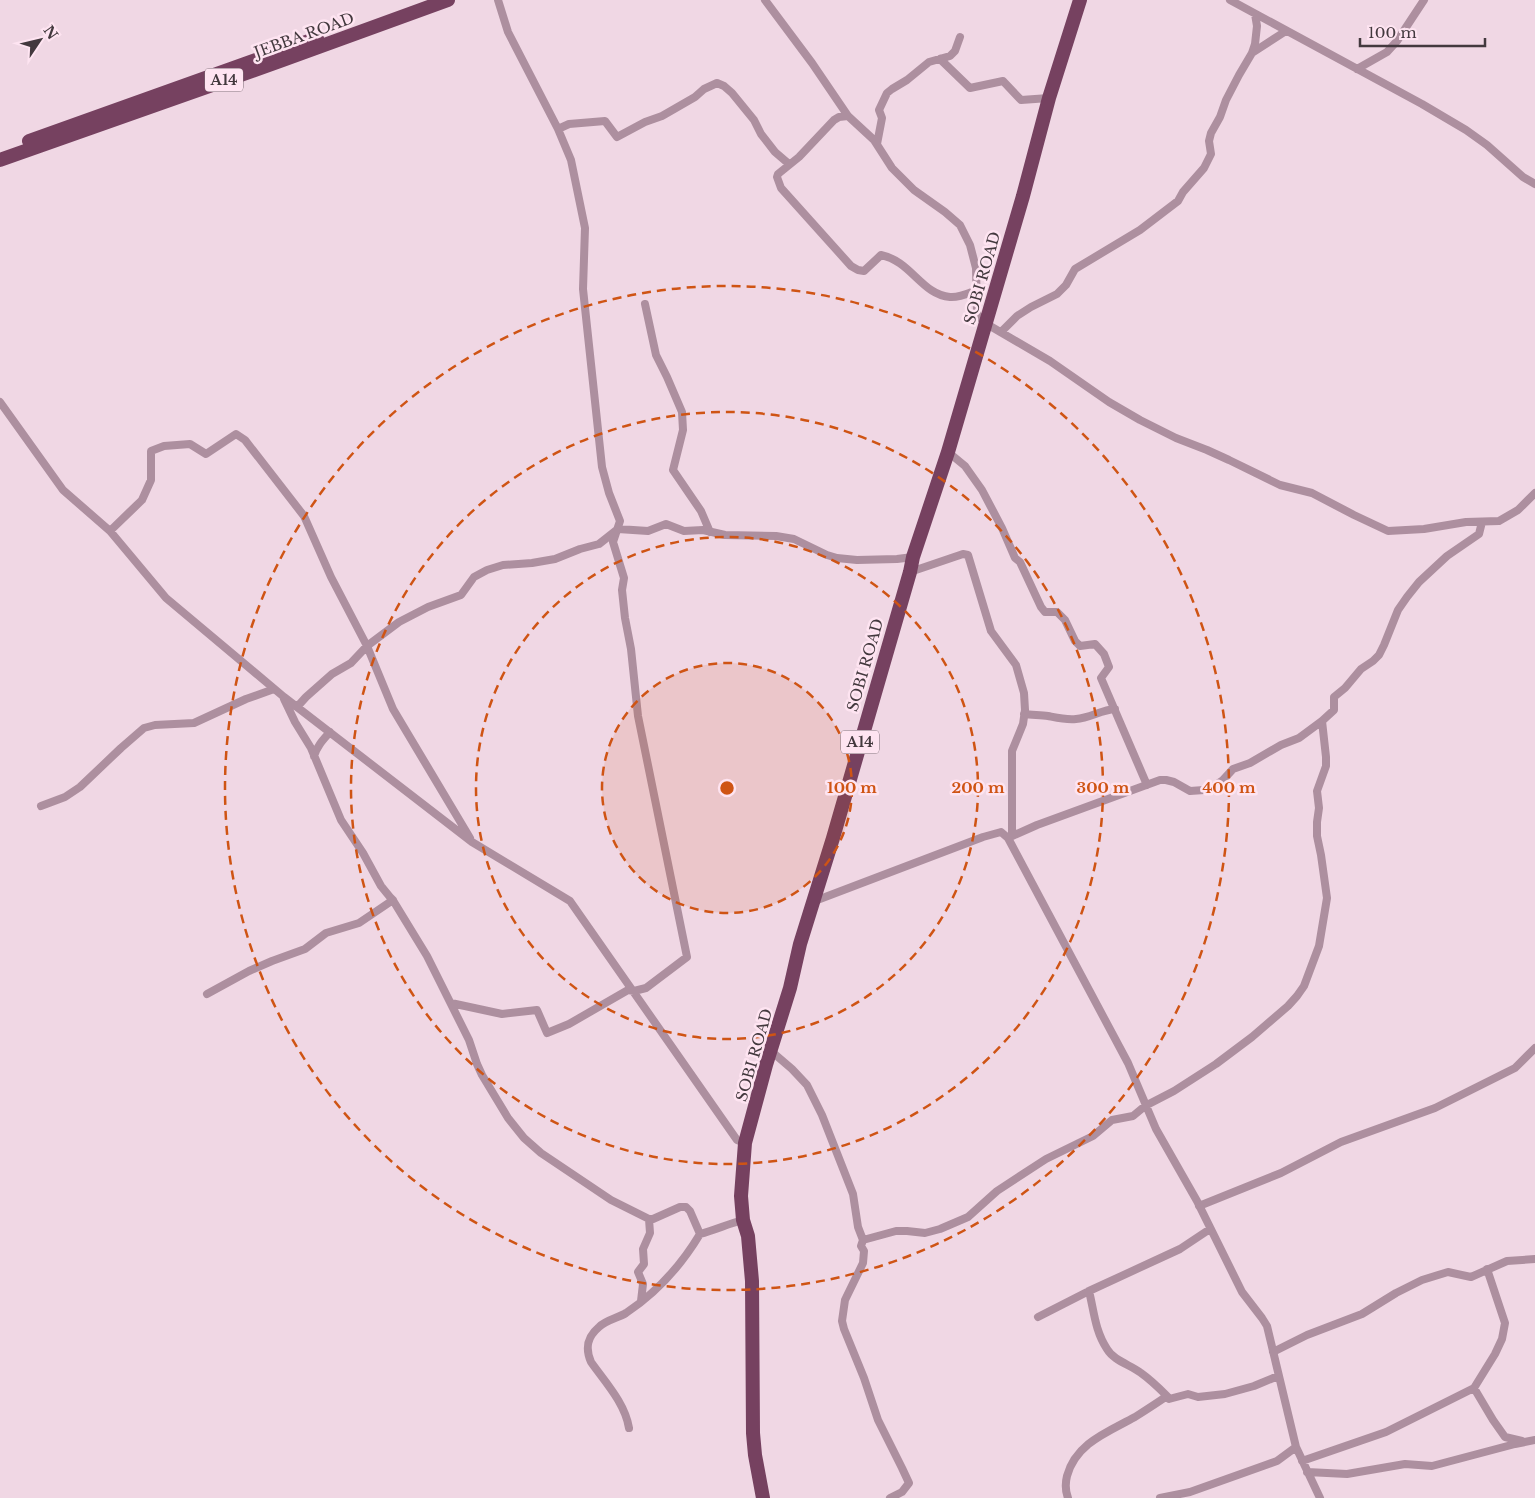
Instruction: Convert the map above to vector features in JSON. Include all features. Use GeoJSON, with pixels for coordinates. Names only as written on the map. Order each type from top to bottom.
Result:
{"type":"FeatureCollection","features":[{"type":"Feature","properties":{"kind":"highway","name":"A14"},"geometry":{"type":"LineString","coordinates":[[0,151],[421,0]]}},
{"type":"Feature","properties":{"kind":"highway","name":"JEBBA ROAD"},"geometry":{"type":"LineString","coordinates":[[0,160],[448,0]]}},
{"type":"Feature","properties":{"kind":"highway","name":"SOBI ROAD"},"geometry":{"type":"LineString","coordinates":[[763,1498],[755,1456],[753,1433],[752,1281],[748,1236],[743,1220],[741,1196],[745,1143],[790,988],[812,902],[833,838],[910,572],[912,557],[948,452],[1023,196],[1049,98],[1080,0]]}},
{"type":"Feature","properties":{"kind":"street"},"geometry":{"type":"LineString","coordinates":[[451,1003],[502,1014],[537,1010],[547,1033],[569,1024],[628,990],[646,988],[687,956],[638,716],[622,590],[624,578],[613,542],[620,521],[608,493],[602,467],[583,289],[585,228],[571,160],[558,129],[508,32],[498,0]]}},
{"type":"Feature","properties":{"kind":"street"},"geometry":{"type":"LineString","coordinates":[[764,0],[781,20],[848,116],[866,131],[877,144],[896,174],[960,225],[974,256],[978,314],[985,323],[1050,361],[1109,402],[1140,420],[1280,485],[1312,493],[1388,531],[1424,529],[1466,522],[1499,521],[1518,510],[1535,493]]}},
{"type":"Feature","properties":{"kind":"street"},"geometry":{"type":"LineString","coordinates":[[1230,0],[1466,130],[1487,145],[1523,177],[1535,184]]}},
{"type":"Feature","properties":{"kind":"street"},"geometry":{"type":"LineString","coordinates":[[1357,69],[1387,52],[1397,41],[1424,0]]}},
{"type":"Feature","properties":{"kind":"street"},"geometry":{"type":"LineString","coordinates":[[1001,332],[1017,316],[1031,306],[1057,294],[1066,285],[1075,269],[1140,230],[1178,201],[1183,192],[1204,168],[1211,154],[1209,141],[1211,133],[1220,117],[1226,100],[1252,53],[1257,26],[1255,14]]}},
{"type":"Feature","properties":{"kind":"street"},"geometry":{"type":"LineString","coordinates":[[1252,53],[1286,31]]}},
{"type":"Feature","properties":{"kind":"street"},"geometry":{"type":"LineString","coordinates":[[877,144],[882,118],[879,110],[887,93],[929,62],[950,56],[955,51],[960,37]]}},
{"type":"Feature","properties":{"kind":"street"},"geometry":{"type":"LineString","coordinates":[[940,59],[970,88],[1003,81],[1021,100],[1049,98]]}},
{"type":"Feature","properties":{"kind":"street"},"geometry":{"type":"LineString","coordinates":[[558,129],[569,124],[605,121],[617,137],[645,122],[662,116],[694,98],[704,89],[718,83],[732,93],[754,120],[761,134],[775,152],[789,164]]}},
{"type":"Feature","properties":{"kind":"street"},"geometry":{"type":"LineString","coordinates":[[848,116],[839,117],[834,120],[799,157],[778,174],[777,177],[781,188],[851,266],[858,270],[864,271],[881,255],[892,257],[939,295],[952,298],[977,290]]}},
{"type":"Feature","properties":{"kind":"street"},"geometry":{"type":"LineString","coordinates":[[646,304],[656,355],[682,412],[683,430],[673,470],[701,511],[710,532]]}},
{"type":"Feature","properties":{"kind":"street"},"geometry":{"type":"LineString","coordinates":[[0,402],[63,490],[110,531],[166,598],[284,698],[472,842],[570,901],[737,1140],[745,1143]]}},
{"type":"Feature","properties":{"kind":"street"},"geometry":{"type":"LineString","coordinates":[[110,531],[142,500],[151,480],[152,451],[164,446],[190,444],[206,454],[236,434],[245,440],[304,516],[331,577],[367,646],[393,709],[472,842]]}},
{"type":"Feature","properties":{"kind":"street"},"geometry":{"type":"LineString","coordinates":[[948,452],[965,466],[982,490],[1016,558],[1020,562],[1041,607],[1045,612],[1057,612],[1065,620],[1075,641],[1080,646],[1095,644],[1104,654],[1109,667],[1101,678],[1147,785]]}},
{"type":"Feature","properties":{"kind":"street"},"geometry":{"type":"LineString","coordinates":[[1010,837],[1037,825],[1147,785],[1166,780],[1174,782],[1190,791],[1204,790],[1224,780],[1233,769],[1250,763],[1281,745],[1299,738],[1322,722],[1334,710],[1334,697],[1345,688],[1361,669],[1379,655],[1398,610],[1407,596],[1447,556],[1479,534],[1482,522]]}},
{"type":"Feature","properties":{"kind":"street"},"geometry":{"type":"LineString","coordinates":[[297,707],[332,674],[351,664],[367,646],[399,622],[461,594],[474,577],[503,565],[555,559],[599,544],[618,529],[648,531],[666,524],[684,531],[703,530],[726,535],[776,536],[794,539],[837,558],[857,560],[912,557]]}},
{"type":"Feature","properties":{"kind":"street"},"geometry":{"type":"LineString","coordinates":[[910,572],[963,554],[968,555],[991,631],[1018,670],[1024,693],[1023,724],[1012,751],[1010,837],[1128,1063],[1156,1129],[1199,1206],[1242,1292],[1267,1326],[1296,1446],[1320,1498]]}},
{"type":"Feature","properties":{"kind":"street"},"geometry":{"type":"LineString","coordinates":[[41,806],[65,797],[80,787],[144,728],[156,725],[194,723],[246,699],[274,689]]}},
{"type":"Feature","properties":{"kind":"street"},"geometry":{"type":"LineString","coordinates":[[284,698],[314,756],[341,820],[363,853],[381,886],[393,900],[426,956],[469,1040],[482,1075],[508,1118],[524,1138],[541,1154],[611,1200],[653,1219],[680,1207],[686,1207],[690,1211],[700,1234]]}},
{"type":"Feature","properties":{"kind":"street"},"geometry":{"type":"LineString","coordinates":[[1024,714],[1048,716],[1058,719],[1076,719],[1108,709],[1115,709]]}},
{"type":"Feature","properties":{"kind":"street"},"geometry":{"type":"LineString","coordinates":[[863,1240],[896,1231],[925,1233],[968,1217],[997,1191],[1046,1158],[1093,1136],[1112,1120],[1133,1116],[1146,1106],[1174,1091],[1234,1051],[1288,1006],[1304,986],[1319,946],[1327,898],[1317,829],[1319,808],[1317,791],[1326,766],[1322,722]]}},
{"type":"Feature","properties":{"kind":"street"},"geometry":{"type":"LineString","coordinates":[[314,756],[316,749],[330,732]]}},
{"type":"Feature","properties":{"kind":"street"},"geometry":{"type":"LineString","coordinates":[[812,902],[983,837],[1002,832],[1010,837]]}},
{"type":"Feature","properties":{"kind":"street"},"geometry":{"type":"LineString","coordinates":[[207,994],[257,968],[290,953],[305,949],[326,932],[359,923],[393,900]]}},
{"type":"Feature","properties":{"kind":"street"},"geometry":{"type":"LineString","coordinates":[[1199,1206],[1281,1173],[1341,1142],[1442,1105],[1516,1068],[1535,1048]]}},
{"type":"Feature","properties":{"kind":"street"},"geometry":{"type":"LineString","coordinates":[[771,1051],[807,1085],[822,1115],[853,1194],[858,1227],[863,1240],[861,1246],[864,1251],[862,1263],[845,1300],[842,1320],[878,1420],[909,1483],[902,1492],[890,1498]]}},
{"type":"Feature","properties":{"kind":"street"},"geometry":{"type":"LineString","coordinates":[[641,1300],[643,1284],[638,1272],[644,1264],[643,1249],[650,1233],[649,1218]]}},
{"type":"Feature","properties":{"kind":"street"},"geometry":{"type":"LineString","coordinates":[[629,1428],[628,1420],[621,1405],[590,1362],[586,1347],[590,1338],[599,1327],[625,1313],[659,1286],[676,1268],[700,1234],[743,1220]]}},
{"type":"Feature","properties":{"kind":"street"},"geometry":{"type":"LineString","coordinates":[[1038,1317],[1180,1249],[1210,1229]]}},
{"type":"Feature","properties":{"kind":"street"},"geometry":{"type":"LineString","coordinates":[[1273,1352],[1307,1335],[1362,1314],[1422,1280],[1448,1272],[1471,1277],[1507,1260],[1535,1259]]}},
{"type":"Feature","properties":{"kind":"street"},"geometry":{"type":"LineString","coordinates":[[1302,1460],[1386,1432],[1474,1388],[1495,1354],[1502,1339],[1505,1323],[1487,1269]]}},
{"type":"Feature","properties":{"kind":"street"},"geometry":{"type":"LineString","coordinates":[[1089,1291],[1093,1317],[1108,1351],[1140,1372],[1169,1399],[1188,1394],[1198,1397],[1225,1394],[1254,1386],[1278,1376]]}},
{"type":"Feature","properties":{"kind":"street"},"geometry":{"type":"LineString","coordinates":[[1474,1388],[1493,1420],[1506,1437],[1524,1442]]}},
{"type":"Feature","properties":{"kind":"street"},"geometry":{"type":"LineString","coordinates":[[1068,1498],[1065,1484],[1070,1466],[1077,1455],[1101,1434],[1134,1417],[1167,1396]]}},
{"type":"Feature","properties":{"kind":"street"},"geometry":{"type":"LineString","coordinates":[[1307,1472],[1346,1474],[1405,1464],[1432,1466],[1535,1440]]}},
{"type":"Feature","properties":{"kind":"street"},"geometry":{"type":"LineString","coordinates":[[1160,1498],[1190,1492],[1277,1461],[1296,1446]]}}]}
